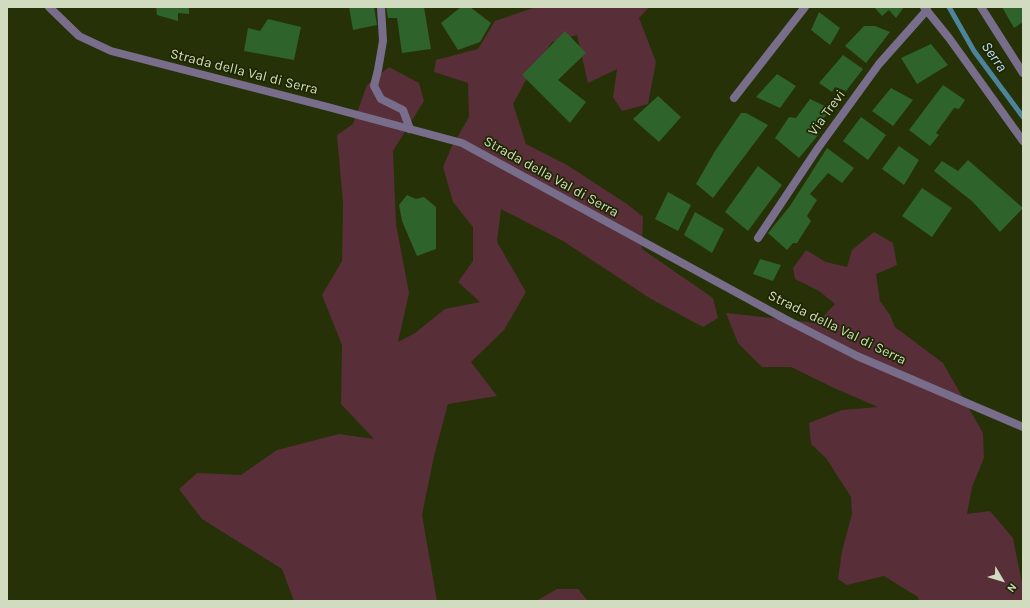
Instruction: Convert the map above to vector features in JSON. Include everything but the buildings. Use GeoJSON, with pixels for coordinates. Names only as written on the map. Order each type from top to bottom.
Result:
{"type":"FeatureCollection","features":[{"type":"Feature","properties":{"kind":"street","name":"Strada della Val di Serra"},"geometry":{"type":"LineString","coordinates":[[49,7],[79,36],[111,51],[462,143],[857,356],[1023,427]]}},
{"type":"Feature","properties":{"kind":"street"},"geometry":{"type":"LineString","coordinates":[[381,7],[382,42],[374,86],[381,99],[403,110],[410,129]]}},
{"type":"Feature","properties":{"kind":"street"},"geometry":{"type":"LineString","coordinates":[[734,98],[804,7]]}},
{"type":"Feature","properties":{"kind":"street"},"geometry":{"type":"LineString","coordinates":[[981,7],[1023,73]]}},
{"type":"Feature","properties":{"kind":"street","name":"Via Trevi"},"geometry":{"type":"LineString","coordinates":[[758,238],[818,148],[879,64],[926,8],[1023,141]]}},
{"type":"Feature","properties":{"kind":"shaded area"},"geometry":{"type":"Polygon","coordinates":[[[536,7],[649,7],[639,18],[656,62],[648,104],[622,111],[613,97],[617,69],[588,83],[577,35],[552,42],[527,78],[513,104],[526,144],[567,165],[627,204],[643,217],[642,249],[713,298],[718,318],[703,327],[651,299],[563,241],[501,209],[497,242],[526,292],[504,330],[471,362],[497,396],[448,404],[434,456],[422,515],[437,601],[294,601],[282,569],[202,519],[179,489],[197,473],[241,475],[277,450],[339,434],[374,439],[341,404],[342,345],[322,295],[342,261],[343,203],[337,135],[353,124],[367,85],[389,67],[419,83],[424,101],[393,151],[396,224],[409,293],[398,342],[415,333],[445,309],[480,302],[458,282],[473,261],[473,227],[453,202],[443,167],[451,148],[469,117],[468,83],[434,72],[436,60],[478,49],[495,21],[536,7]]]}},
{"type":"Feature","properties":{"kind":"shaded area"},"geometry":{"type":"Polygon","coordinates":[[[874,232],[893,243],[897,265],[876,274],[880,301],[890,315],[895,327],[943,363],[983,433],[984,458],[972,487],[967,514],[990,511],[1013,538],[1023,588],[1023,601],[919,601],[918,597],[884,576],[847,585],[838,579],[842,551],[852,514],[851,497],[826,458],[811,444],[809,423],[842,410],[878,407],[791,367],[762,367],[738,343],[726,313],[817,323],[835,304],[819,291],[795,279],[793,268],[806,250],[826,262],[847,267],[852,250],[874,232]]]}},
{"type":"Feature","properties":{"kind":"shaded area"},"geometry":{"type":"Polygon","coordinates":[[[557,589],[578,589],[588,601],[536,601],[557,589]]]}},
{"type":"Feature","properties":{"kind":"waterway","name":"Serra"},"geometry":{"type":"LineString","coordinates":[[949,7],[974,51],[1023,117]]}}]}
